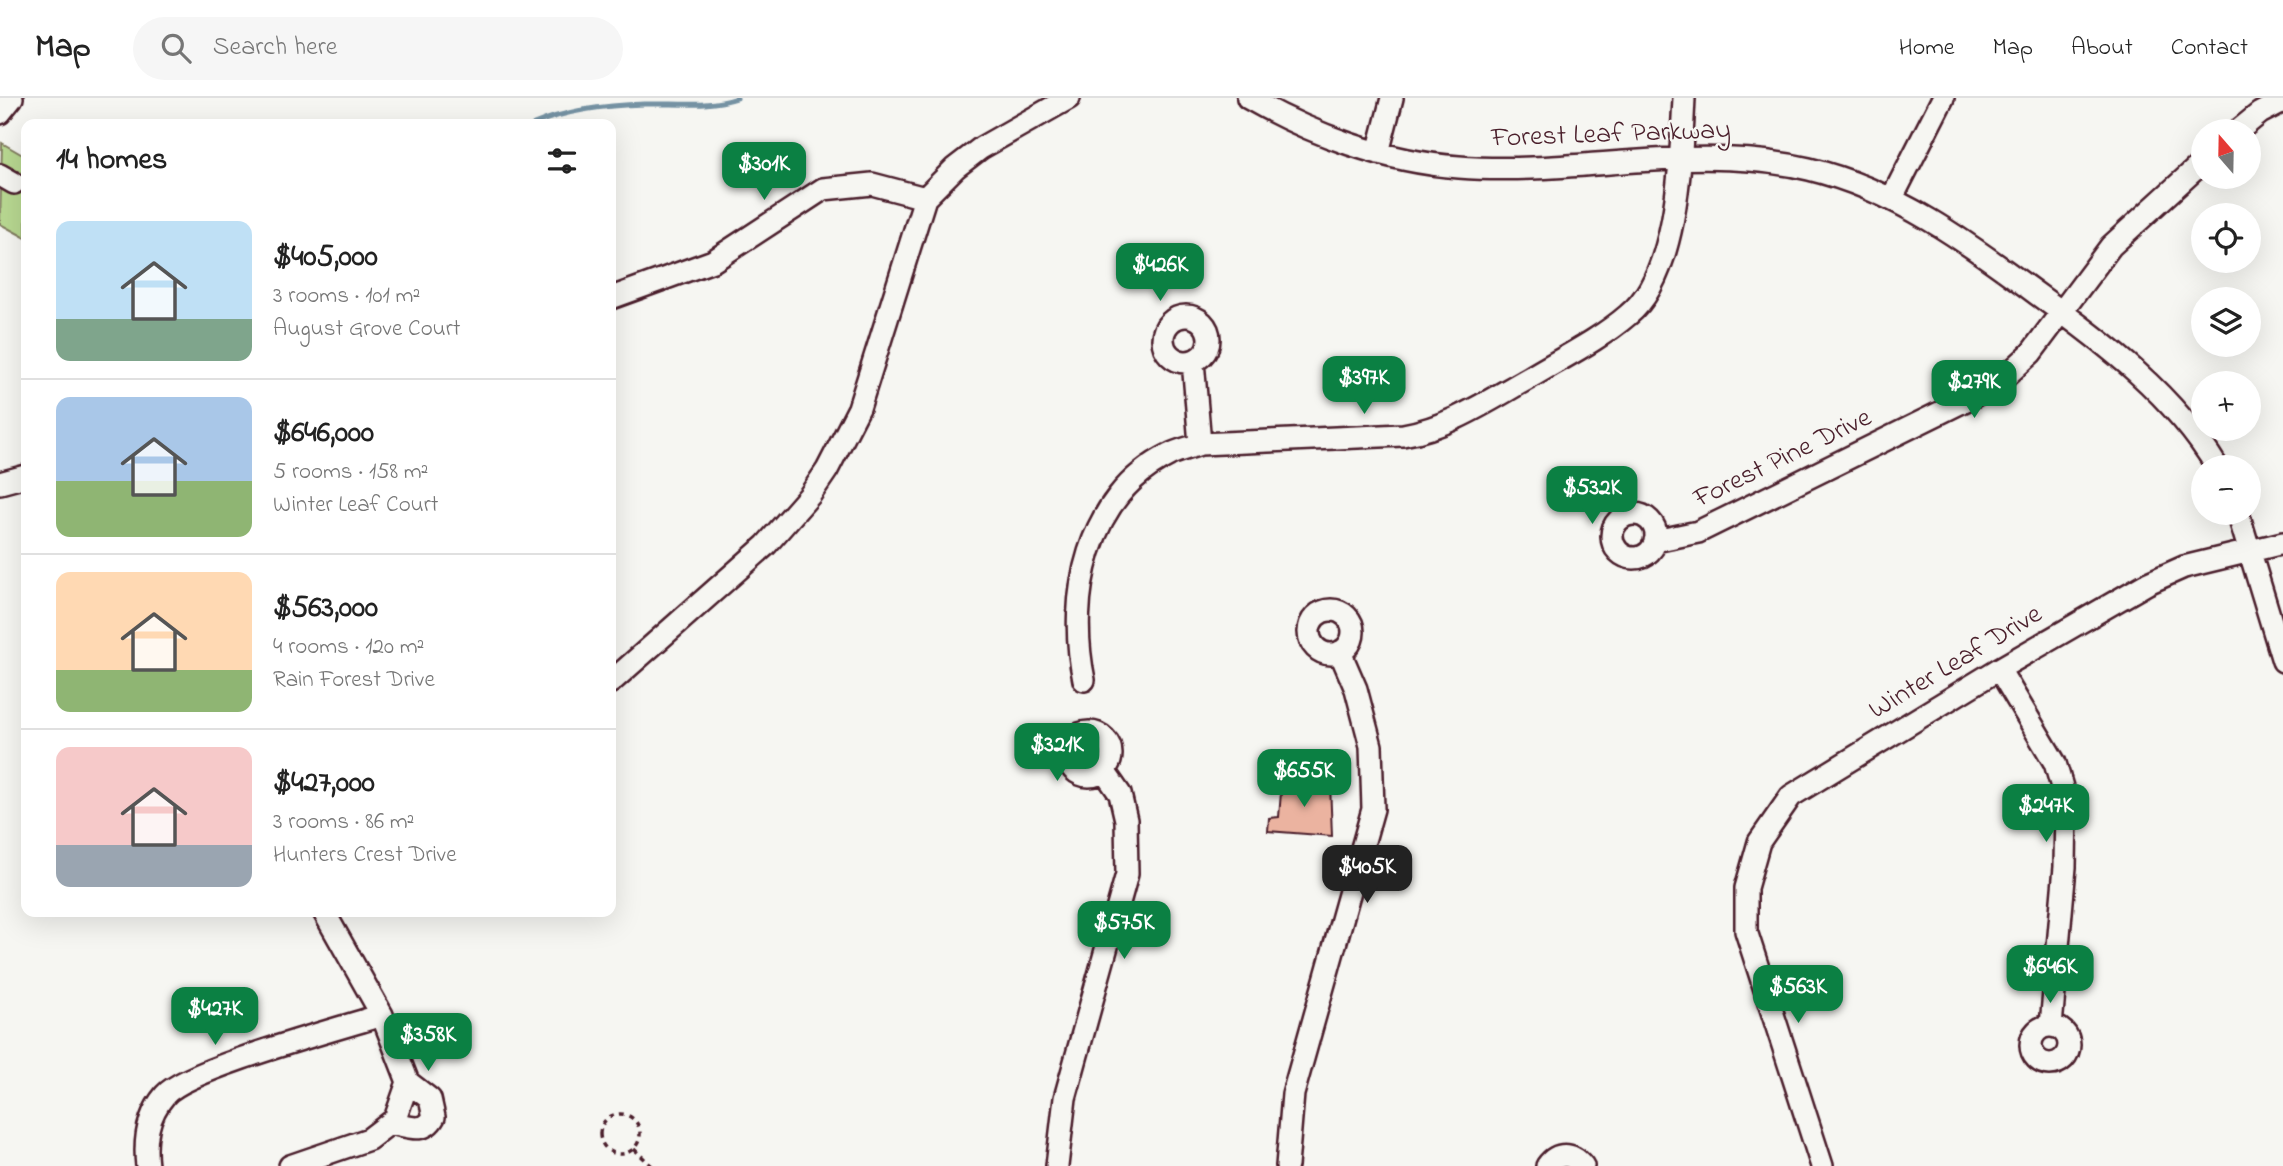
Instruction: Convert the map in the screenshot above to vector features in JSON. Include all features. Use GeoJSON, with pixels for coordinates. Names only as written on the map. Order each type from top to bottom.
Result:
{"type":"FeatureCollection","features":[{"type":"Feature","properties":{"kind":"street"},"geometry":{"type":"LineString","coordinates":[[0,113],[12,98]]}},
{"type":"Feature","properties":{"kind":"street"},"geometry":{"type":"LineString","coordinates":[[616,678],[766,545],[810,495],[827,470],[859,408],[925,198],[955,168],[981,148],[1069,98]]}},
{"type":"Feature","properties":{"kind":"street","name":"Forest Leaf Parkway"},"geometry":{"type":"LineString","coordinates":[[1248,98],[1337,140],[1378,153],[1458,167],[1519,167],[1681,157],[1732,158],[1811,170],[1892,198],[1956,235],[2062,312],[2150,384],[2196,434],[2209,455]]}},
{"type":"Feature","properties":{"kind":"street"},"geometry":{"type":"LineString","coordinates":[[1378,153],[1392,98]]}},
{"type":"Feature","properties":{"kind":"street"},"geometry":{"type":"LineString","coordinates":[[1084,680],[1077,648],[1080,583],[1099,526],[1121,491],[1133,479],[1170,454],[1200,444],[1404,435],[1432,430],[1569,354],[1630,314],[1657,277],[1665,256],[1681,157],[1684,98]]}},
{"type":"Feature","properties":{"kind":"street"},"geometry":{"type":"LineString","coordinates":[[1892,198],[1943,98]]}},
{"type":"Feature","properties":{"kind":"street"},"geometry":{"type":"LineString","coordinates":[[2253,119],[2283,102]]}},
{"type":"Feature","properties":{"kind":"street","name":"Forest Pine Drive"},"geometry":{"type":"LineString","coordinates":[[1656,541],[1698,532],[1976,395],[2005,377],[2031,353],[2110,246],[2191,173]]}},
{"type":"Feature","properties":{"kind":"street"},"geometry":{"type":"LineString","coordinates":[[616,296],[713,261],[822,190],[872,184],[925,198]]}},
{"type":"Feature","properties":{"kind":"street"},"geometry":{"type":"LineString","coordinates":[[1193,361],[1200,444]]}},
{"type":"Feature","properties":{"kind":"street"},"geometry":{"type":"LineString","coordinates":[[0,483],[21,477]]}},
{"type":"Feature","properties":{"kind":"street"},"geometry":{"type":"LineString","coordinates":[[2242,525],[2283,661]]}},
{"type":"Feature","properties":{"kind":"street","name":"Winter Leaf Drive"},"geometry":{"type":"LineString","coordinates":[[1822,1166],[1746,931],[1746,888],[1759,842],[1791,796],[1999,669],[2148,583],[2184,567],[2283,543]]}},
{"type":"Feature","properties":{"kind":"street"},"geometry":{"type":"LineString","coordinates":[[1287,1166],[1293,1094],[1373,809],[1370,746],[1356,689],[1340,652]]}},
{"type":"Feature","properties":{"kind":"street"},"geometry":{"type":"LineString","coordinates":[[1999,669],[2054,763],[2066,801],[2068,827],[2051,1026]]}},
{"type":"Feature","properties":{"kind":"street"},"geometry":{"type":"LineString","coordinates":[[1057,1166],[1065,1098],[1127,874],[1126,820],[1121,794],[1104,771]]}},
{"type":"Feature","properties":{"kind":"street"},"geometry":{"type":"LineString","coordinates":[[327,917],[382,1015],[408,1082],[430,1099],[432,1121],[421,1129],[390,1123]]}},
{"type":"Feature","properties":{"kind":"street"},"geometry":{"type":"LineString","coordinates":[[147,1166],[145,1145],[148,1123],[166,1094],[197,1075],[382,1015]]}},
{"type":"Feature","properties":{"kind":"street"},"geometry":{"type":"LineString","coordinates":[[290,1166],[369,1139],[390,1123],[402,1105],[408,1082]]}},
{"type":"Feature","properties":{"kind":"street"},"geometry":{"type":"LineString","coordinates":[[1546,1166],[1552,1159],[1565,1155],[1577,1159],[1583,1166]]}},
{"type":"Feature","properties":{"kind":"path"},"geometry":{"type":"LineString","coordinates":[[619,1114],[626,1115],[637,1123],[641,1137],[634,1149],[623,1155],[605,1148],[600,1130],[607,1119],[619,1114]]}},
{"type":"Feature","properties":{"kind":"path"},"geometry":{"type":"LineString","coordinates":[[634,1149],[652,1166]]}},
{"type":"Feature","properties":{"kind":"green space"},"geometry":{"type":"Polygon","coordinates":[[[2,143],[21,154],[21,235],[0,224],[2,143]]]}},
{"type":"Feature","properties":{"kind":"building"},"geometry":{"type":"Polygon","coordinates":[[[1282,780],[1330,783],[1332,836],[1268,831],[1269,818],[1279,817],[1282,780]]]}},
{"type":"Feature","properties":{"kind":"waterway"},"geometry":{"type":"LineString","coordinates":[[548,119],[603,107],[703,104],[737,98]]}}]}
